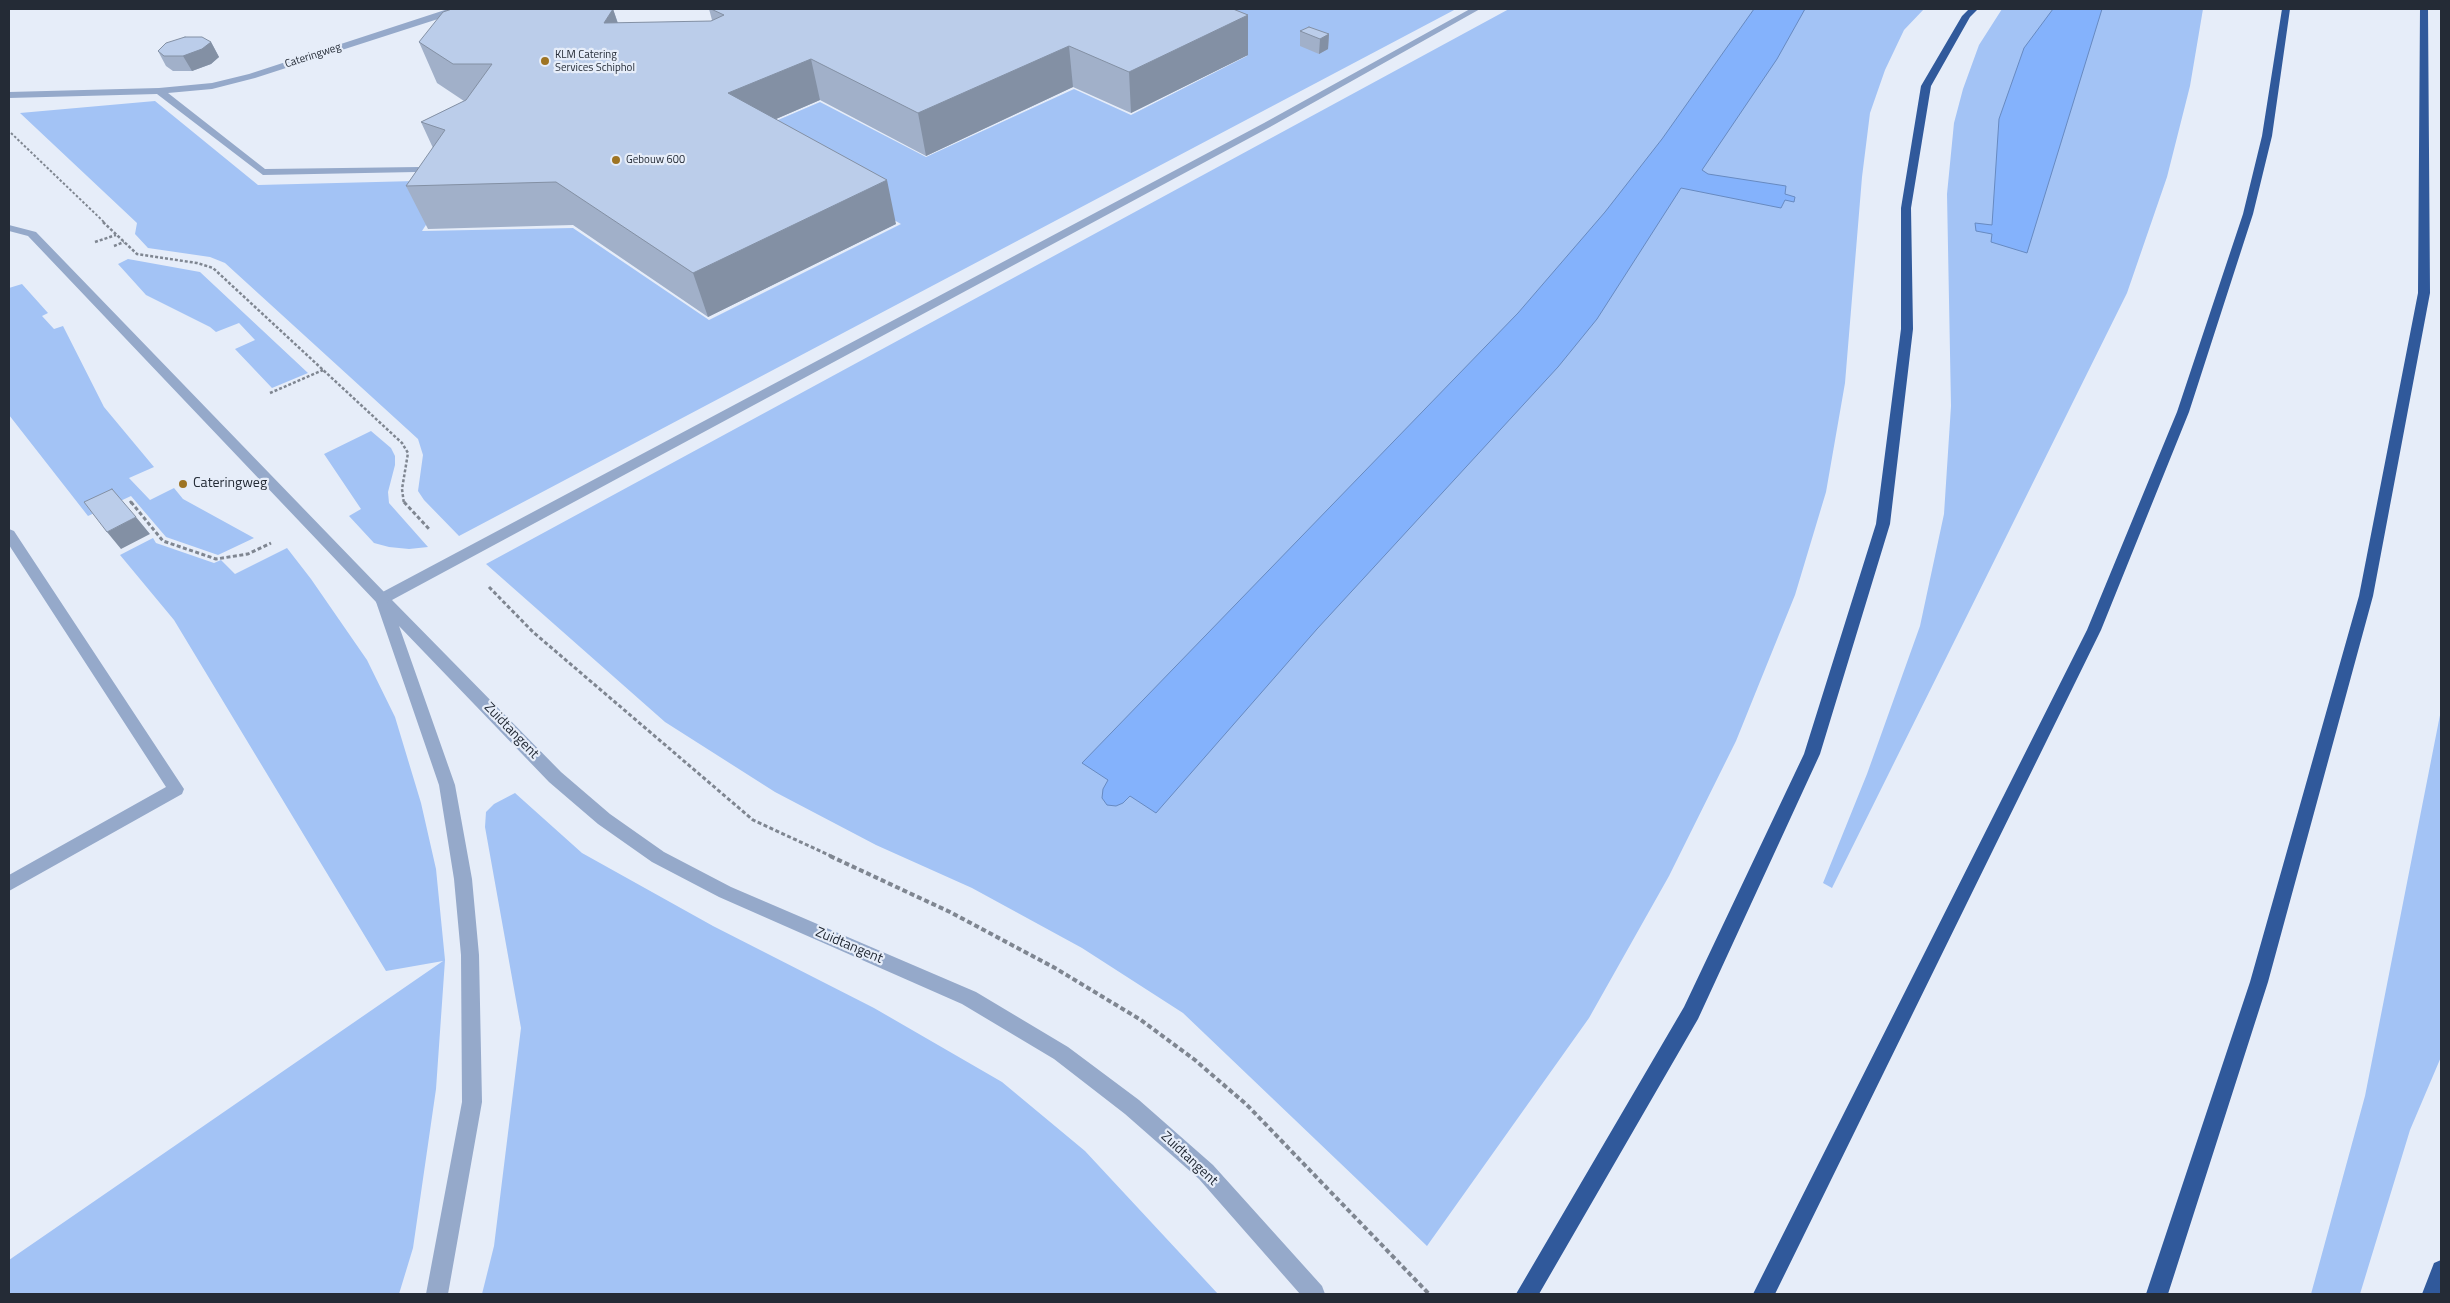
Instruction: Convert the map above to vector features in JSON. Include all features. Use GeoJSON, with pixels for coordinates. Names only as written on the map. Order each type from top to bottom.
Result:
{"type":"FeatureCollection","features":[{"type":"Feature","properties":{"kind":"highway"},"geometry":{"type":"LineString","coordinates":[[1527,1294],[1691,1013],[1812,754],[1883,524],[1907,330],[1906,208],[1926,86],[1966,16],[1974,9]]}},
{"type":"Feature","properties":{"kind":"highway"},"geometry":{"type":"LineString","coordinates":[[1764,1294],[1929,966],[2098,621],[2183,412],[2248,214],[2267,136],[2286,9]]}},
{"type":"Feature","properties":{"kind":"highway"},"geometry":{"type":"LineString","coordinates":[[2157,1294],[2259,982],[2366,596],[2424,293],[2424,9]]}},
{"type":"Feature","properties":{"kind":"highway"},"geometry":{"type":"LineString","coordinates":[[2433,1294],[2441,1270]]}},
{"type":"Feature","properties":{"kind":"street","name":"Cateringweg"},"geometry":{"type":"LineString","coordinates":[[9,95],[159,91],[212,86],[252,76],[451,11],[465,9]]}},
{"type":"Feature","properties":{"kind":"street"},"geometry":{"type":"LineString","coordinates":[[382,599],[1267,125],[1476,9]]}},
{"type":"Feature","properties":{"kind":"street"},"geometry":{"type":"LineString","coordinates":[[159,91],[263,172],[416,169]]}},
{"type":"Feature","properties":{"kind":"street"},"geometry":{"type":"LineString","coordinates":[[9,228],[32,234],[382,599],[447,785],[463,879],[470,955],[472,1102],[437,1294]]}},
{"type":"Feature","properties":{"kind":"street"},"geometry":{"type":"LineString","coordinates":[[9,534],[176,789],[9,884]]}},
{"type":"Feature","properties":{"kind":"street","name":"Zuidtangent"},"geometry":{"type":"LineString","coordinates":[[382,599],[555,777],[604,820],[658,857],[725,892],[969,998],[1061,1053],[1132,1107],[1206,1172],[1314,1294]]}},
{"type":"Feature","properties":{"kind":"path"},"geometry":{"type":"LineString","coordinates":[[9,131],[137,254],[213,268],[402,443],[408,453],[402,490],[405,505],[460,557],[534,632],[753,820],[950,912],[1055,968],[1141,1020],[1195,1060],[1247,1105],[1429,1294]]}},
{"type":"Feature","properties":{"kind":"path"},"geometry":{"type":"LineString","coordinates":[[93,243],[116,234]]}},
{"type":"Feature","properties":{"kind":"path"},"geometry":{"type":"LineString","coordinates":[[114,246],[124,242]]}},
{"type":"Feature","properties":{"kind":"path"},"geometry":{"type":"LineString","coordinates":[[270,393],[323,370]]}},
{"type":"Feature","properties":{"kind":"path"},"geometry":{"type":"LineString","coordinates":[[130,501],[163,540],[216,559],[248,554],[275,541]]}},
{"type":"Feature","properties":{"kind":"shaded area"},"geometry":{"type":"Polygon","coordinates":[[[1240,9],[1456,9],[459,536],[424,500],[418,491],[423,455],[418,439],[225,263],[210,257],[148,248],[135,234],[137,223],[20,113],[155,101],[258,185],[455,180],[422,231],[573,228],[709,320],[901,224],[743,135],[820,102],[926,157],[1074,89],[1131,115],[1247,56],[1191,32],[1240,9]]]}},
{"type":"Feature","properties":{"kind":"shaded area"},"geometry":{"type":"Polygon","coordinates":[[[1509,9],[1924,9],[1904,30],[1885,70],[1870,113],[1862,177],[1845,383],[1826,492],[1795,595],[1736,741],[1669,876],[1589,1018],[1427,1246],[1183,1013],[1082,948],[972,888],[876,845],[775,792],[665,722],[486,564],[1509,9]]]}},
{"type":"Feature","properties":{"kind":"shaded area"},"geometry":{"type":"Polygon","coordinates":[[[1754,9],[1805,9],[1777,59],[1702,170],[1708,174],[1786,186],[1785,194],[1795,197],[1794,202],[1785,200],[1781,208],[1681,188],[1597,319],[1558,367],[1317,629],[1156,813],[1130,796],[1123,803],[1116,806],[1107,805],[1102,798],[1103,789],[1108,780],[1082,763],[1518,313],[1605,212],[1662,139],[1754,9]]]}},
{"type":"Feature","properties":{"kind":"shaded area"},"geometry":{"type":"Polygon","coordinates":[[[2002,9],[2203,9],[2190,86],[2167,177],[2127,293],[1832,888],[1823,883],[1867,774],[1920,626],[1944,514],[1951,406],[1947,194],[1954,123],[1963,89],[1979,45],[2002,9]]]}},
{"type":"Feature","properties":{"kind":"shaded area"},"geometry":{"type":"Polygon","coordinates":[[[2053,9],[2102,9],[2027,253],[1991,242],[1992,234],[1976,231],[1975,223],[1992,225],[1999,119],[2024,48],[2053,9]]]}},
{"type":"Feature","properties":{"kind":"shaded area"},"geometry":{"type":"Polygon","coordinates":[[[128,259],[200,272],[308,373],[272,388],[235,349],[255,340],[239,323],[216,332],[210,327],[146,295],[118,264],[128,259]]]}},
{"type":"Feature","properties":{"kind":"shaded area"},"geometry":{"type":"Polygon","coordinates":[[[22,284],[48,313],[42,316],[54,329],[63,326],[104,407],[154,467],[129,478],[150,500],[174,488],[183,499],[254,538],[218,555],[166,537],[131,496],[88,516],[9,415],[9,288],[22,284]]]}},
{"type":"Feature","properties":{"kind":"shaded area"},"geometry":{"type":"Polygon","coordinates":[[[371,431],[391,448],[395,456],[395,465],[388,492],[389,503],[428,547],[409,549],[374,543],[349,516],[361,509],[324,454],[371,431]]]}},
{"type":"Feature","properties":{"kind":"shaded area"},"geometry":{"type":"Polygon","coordinates":[[[153,538],[156,543],[214,563],[221,560],[235,574],[287,548],[311,579],[367,660],[395,717],[421,803],[436,869],[445,960],[436,1089],[413,1248],[399,1294],[9,1294],[9,1260],[443,961],[386,971],[174,620],[120,555],[153,538]]]}},
{"type":"Feature","properties":{"kind":"shaded area"},"geometry":{"type":"Polygon","coordinates":[[[2441,710],[2441,1057],[2410,1130],[2360,1294],[2311,1294],[2365,1096],[2441,710]]]}},
{"type":"Feature","properties":{"kind":"shaded area"},"geometry":{"type":"Polygon","coordinates":[[[515,793],[582,853],[713,926],[874,1008],[1002,1082],[1085,1151],[1218,1294],[482,1294],[494,1246],[521,1028],[485,827],[486,812],[494,804],[515,793]]]}},
{"type":"Feature","properties":{"kind":"building","name":"Gebouw 600"},"geometry":{"type":"Polygon","coordinates":[[[452,9],[613,9],[604,23],[711,21],[724,15],[711,9],[1233,9],[1248,15],[1129,72],[1069,46],[918,113],[811,59],[728,93],[887,180],[693,273],[556,182],[406,186],[445,130],[421,122],[466,100],[492,64],[453,64],[419,42],[443,12],[452,9]]]}},
{"type":"Feature","properties":{"kind":"building"},"geometry":{"type":"Polygon","coordinates":[[[1309,27],[1329,34],[1320,39],[1300,31],[1309,27]]]}},
{"type":"Feature","properties":{"kind":"building"},"geometry":{"type":"Polygon","coordinates":[[[185,37],[202,37],[211,42],[202,49],[183,56],[164,56],[158,51],[166,43],[185,37]]]}},
{"type":"Feature","properties":{"kind":"building"},"geometry":{"type":"Polygon","coordinates":[[[112,489],[136,517],[107,532],[84,502],[112,489]]]}},
{"type":"Feature","properties":{"kind":"place","name":"KLM Catering Services Schiphol"},"geometry":{"type":"Point","coordinates":[545,61]}},
{"type":"Feature","properties":{"kind":"place","name":"Gebouw 600"},"geometry":{"type":"Point","coordinates":[616,160]}},
{"type":"Feature","properties":{"kind":"place","name":"Cateringweg"},"geometry":{"type":"Point","coordinates":[183,484]}}]}
